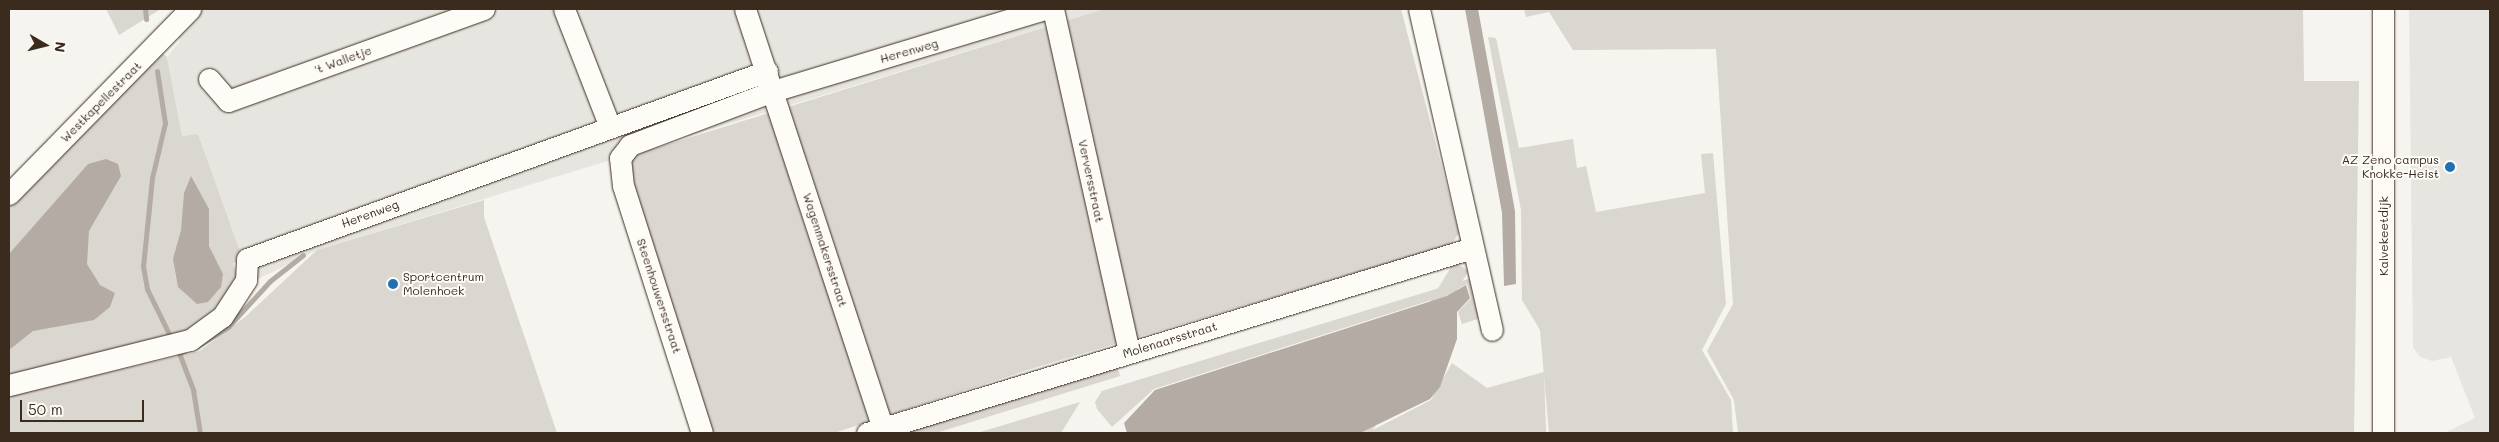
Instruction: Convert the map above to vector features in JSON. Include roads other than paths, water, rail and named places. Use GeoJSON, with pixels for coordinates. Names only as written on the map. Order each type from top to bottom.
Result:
{"type":"FeatureCollection","features":[{"type":"Feature","properties":{"kind":"street","name":"Westkapellestraat"},"geometry":{"type":"LineString","coordinates":[[9,194],[190,9]]}},
{"type":"Feature","properties":{"kind":"street","name":"'t Walletje"},"geometry":{"type":"LineString","coordinates":[[209,80],[228,101],[484,9]]}},
{"type":"Feature","properties":{"kind":"street"},"geometry":{"type":"LineString","coordinates":[[564,9],[610,127]]}},
{"type":"Feature","properties":{"kind":"street"},"geometry":{"type":"LineString","coordinates":[[746,9],[770,81]]}},
{"type":"Feature","properties":{"kind":"street","name":"Herenweg"},"geometry":{"type":"LineString","coordinates":[[9,385],[190,340],[222,317],[246,280],[247,259],[610,127],[770,81],[1044,9]]}},
{"type":"Feature","properties":{"kind":"street","name":"Verversstraat"},"geometry":{"type":"LineString","coordinates":[[1054,9],[1129,352]]}},
{"type":"Feature","properties":{"kind":"street"},"geometry":{"type":"LineString","coordinates":[[1419,9],[1492,330]]}},
{"type":"Feature","properties":{"kind":"street","name":"Kalvekeetdijk"},"geometry":{"type":"LineString","coordinates":[[2383,9],[2383,433]]}},
{"type":"Feature","properties":{"kind":"street","name":"Steenhouwersstraat"},"geometry":{"type":"LineString","coordinates":[[702,433],[623,186],[620,158],[642,138],[770,81]]}},
{"type":"Feature","properties":{"kind":"street","name":"Wagenmakersstraat"},"geometry":{"type":"LineString","coordinates":[[770,81],[875,431]]}},
{"type":"Feature","properties":{"kind":"street","name":"Molenaarsstraat"},"geometry":{"type":"LineString","coordinates":[[875,431],[1472,248]]}},
{"type":"Feature","properties":{"kind":"waterway"},"geometry":{"type":"LineString","coordinates":[[145,9],[146,19]]}},
{"type":"Feature","properties":{"kind":"waterway"},"geometry":{"type":"LineString","coordinates":[[157,71],[165,123],[152,178],[143,266],[147,289],[169,334]]}},
{"type":"Feature","properties":{"kind":"waterway"},"geometry":{"type":"LineString","coordinates":[[196,347],[228,327],[270,281],[303,255]]}},
{"type":"Feature","properties":{"kind":"waterway"},"geometry":{"type":"LineString","coordinates":[[184,351],[179,353],[193,390],[200,433]]}},
{"type":"Feature","properties":{"kind":"place","name":"AZ Zeno campus Knokke-Heist"},"geometry":{"type":"Point","coordinates":[2450,167]}},
{"type":"Feature","properties":{"kind":"place","name":"Sportcentrum Molenhoek"},"geometry":{"type":"Point","coordinates":[393,284]}}]}
